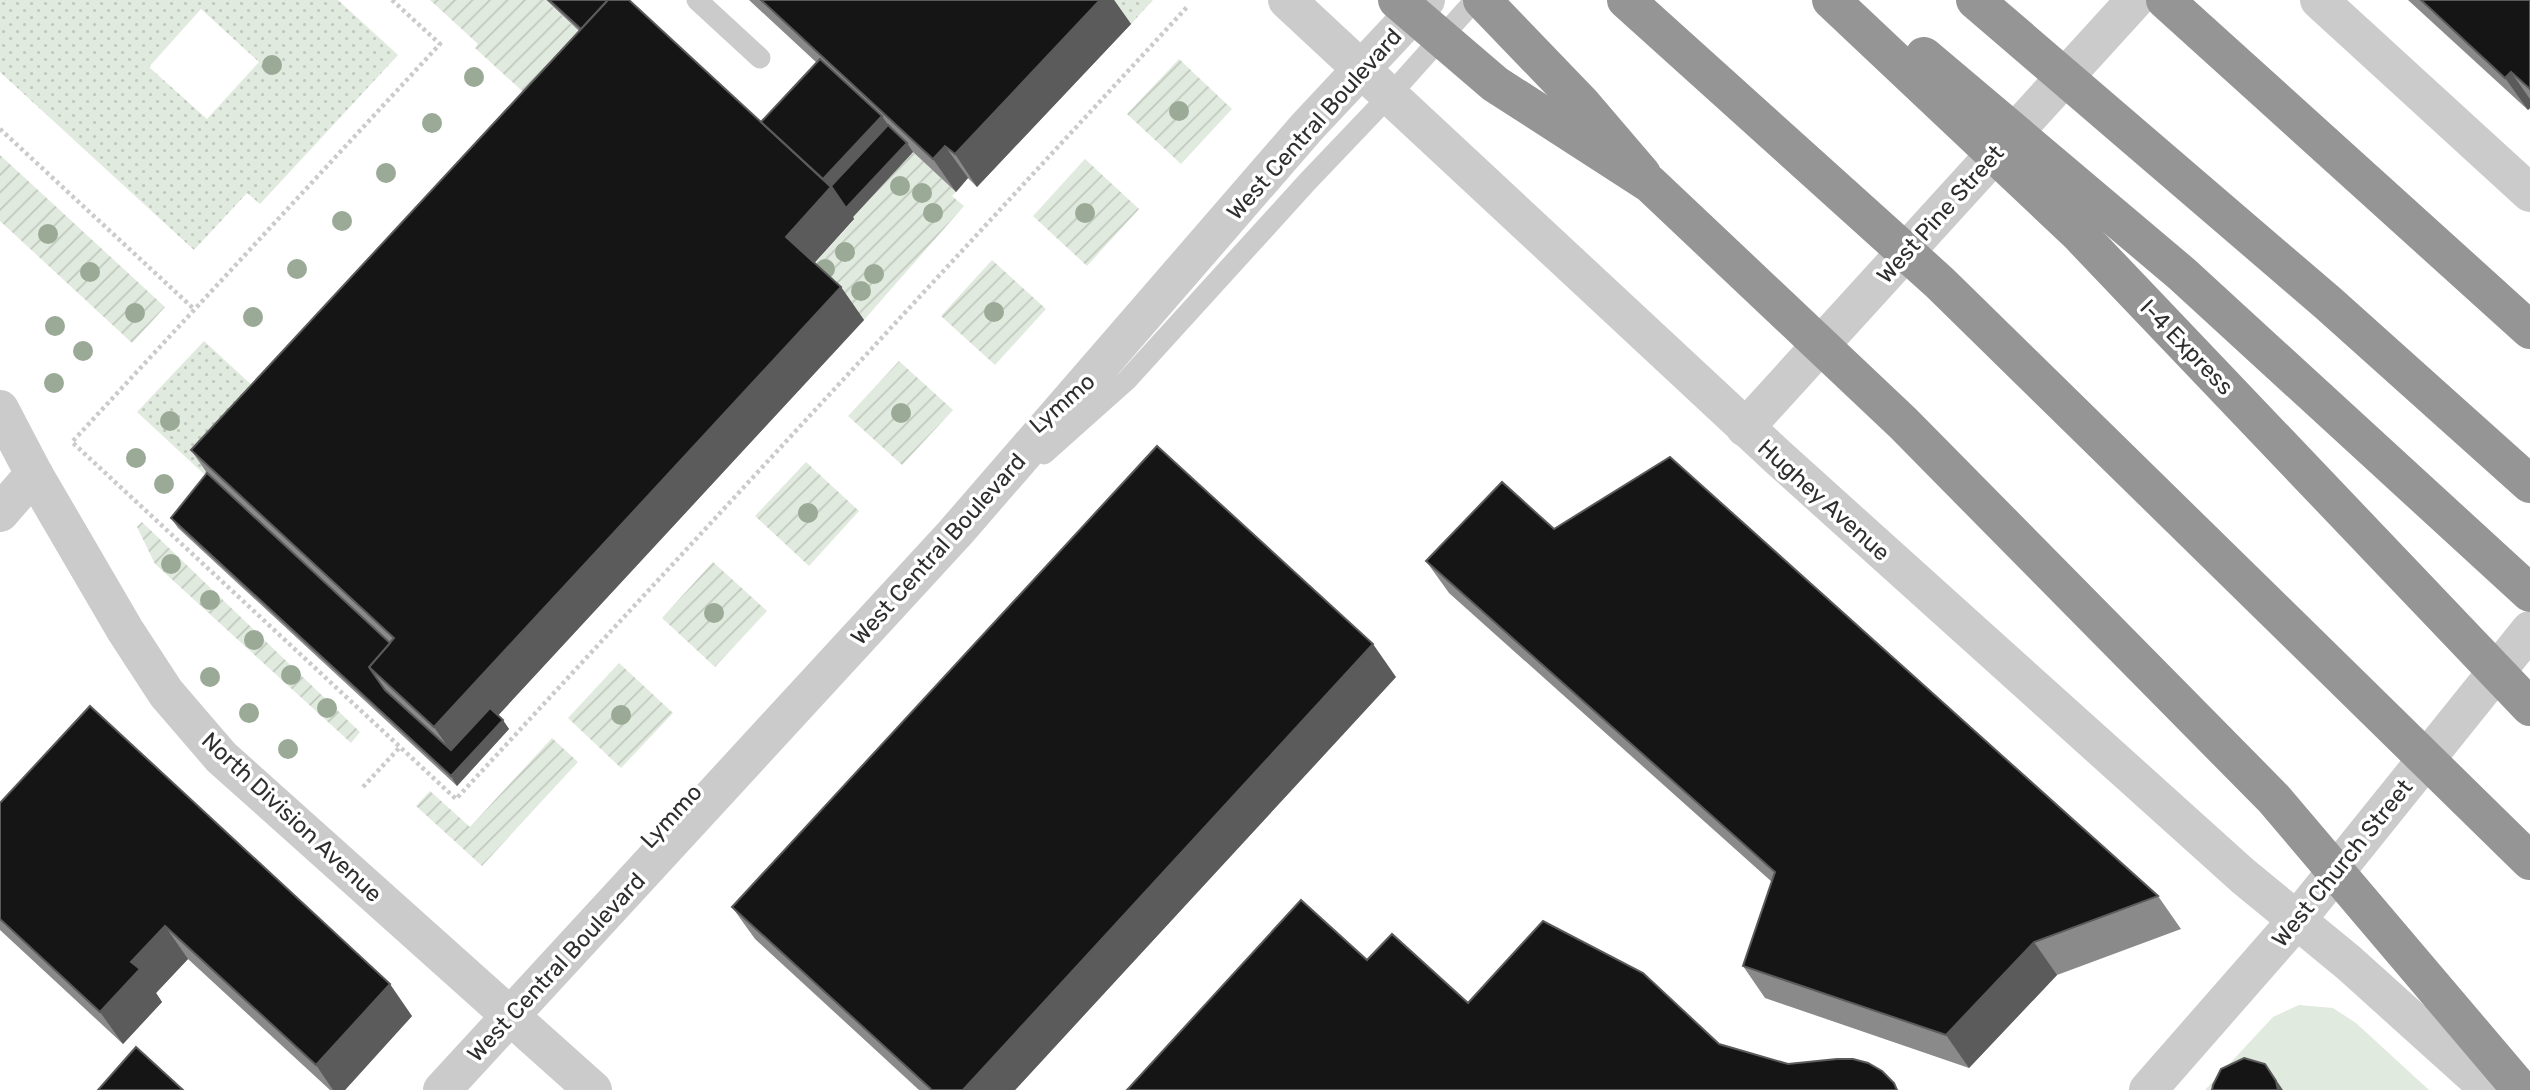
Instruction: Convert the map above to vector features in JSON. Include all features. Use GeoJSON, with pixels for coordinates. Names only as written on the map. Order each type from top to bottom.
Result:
{"type":"FeatureCollection","features":[{"type":"Feature","properties":{"kind":"highway"},"geometry":{"type":"LineString","coordinates":[[1396,0],[1495,84],[1650,184]]}},
{"type":"Feature","properties":{"kind":"highway"},"geometry":{"type":"LineString","coordinates":[[1482,0],[1583,105],[1650,184],[1903,423],[2274,799],[2521,1090]]}},
{"type":"Feature","properties":{"kind":"highway"},"geometry":{"type":"LineString","coordinates":[[1626,0],[1940,283],[2530,861]]}},
{"type":"Feature","properties":{"kind":"highway","name":"I-4 Express"},"geometry":{"type":"LineString","coordinates":[[1831,0],[2078,233],[2530,706]]}},
{"type":"Feature","properties":{"kind":"highway"},"geometry":{"type":"LineString","coordinates":[[1854,0],[1955,81],[2182,274],[2530,593]]}},
{"type":"Feature","properties":{"kind":"highway"},"geometry":{"type":"LineString","coordinates":[[1975,0],[2328,303],[2530,484]]}},
{"type":"Feature","properties":{"kind":"highway"},"geometry":{"type":"LineString","coordinates":[[2165,0],[2530,330]]}},
{"type":"Feature","properties":{"kind":"street","name":"Hughey Avenue"},"geometry":{"type":"LineString","coordinates":[[1287,0],[1745,428],[2243,876],[2348,963],[2490,1090]]}},
{"type":"Feature","properties":{"kind":"street","name":"West Central Boulevard"},"geometry":{"type":"LineString","coordinates":[[442,1090],[514,1020],[955,533],[1307,127],[1426,0]]}},
{"type":"Feature","properties":{"kind":"street","name":"West Pine Street"},"geometry":{"type":"LineString","coordinates":[[1745,428],[2134,0]]}},
{"type":"Feature","properties":{"kind":"street"},"geometry":{"type":"LineString","coordinates":[[2319,0],[2530,193]]}},
{"type":"Feature","properties":{"kind":"street","name":"North Division Avenue"},"geometry":{"type":"LineString","coordinates":[[0,409],[34,474],[125,630],[166,693],[221,757],[593,1090]]}},
{"type":"Feature","properties":{"kind":"street"},"geometry":{"type":"LineString","coordinates":[[0,513],[34,474]]}},
{"type":"Feature","properties":{"kind":"street","name":"West Church Street"},"geometry":{"type":"LineString","coordinates":[[2148,1090],[2296,921],[2530,630]]}},
{"type":"Feature","properties":{"kind":"lane"},"geometry":{"type":"LineString","coordinates":[[697,0],[760,58]]}},
{"type":"Feature","properties":{"kind":"lane","name":"Lymmo"},"geometry":{"type":"LineString","coordinates":[[455,1090],[514,1020],[577,956],[881,629],[1010,484],[1127,380],[1475,0]]}},
{"type":"Feature","properties":{"kind":"path"},"geometry":{"type":"LineString","coordinates":[[392,0],[440,44],[72,442],[456,799],[1188,6]]}},
{"type":"Feature","properties":{"kind":"path"},"geometry":{"type":"LineString","coordinates":[[0,129],[194,309]]}},
{"type":"Feature","properties":{"kind":"path"},"geometry":{"type":"LineString","coordinates":[[363,787],[400,747]]}},
{"type":"Feature","properties":{"kind":"shaded area"},"geometry":{"type":"Polygon","coordinates":[[[0,0],[338,0],[398,55],[260,204],[247,193],[194,250],[0,72],[0,0]],[[201,9],[149,67],[207,119],[259,62],[201,9]]]}},
{"type":"Feature","properties":{"kind":"shaded area"},"geometry":{"type":"Polygon","coordinates":[[[430,0],[545,0],[598,49],[543,110],[475,48],[478,44],[430,0]]]}},
{"type":"Feature","properties":{"kind":"shaded area"},"geometry":{"type":"Polygon","coordinates":[[[1105,0],[1153,0],[1131,24],[1105,0]]]}},
{"type":"Feature","properties":{"kind":"shaded area"},"geometry":{"type":"Polygon","coordinates":[[[1179,59],[1232,109],[1181,164],[1127,114],[1179,59]]]}},
{"type":"Feature","properties":{"kind":"shaded area"},"geometry":{"type":"Polygon","coordinates":[[[913,152],[956,192],[952,196],[964,206],[864,320],[809,269],[913,152]]]}},
{"type":"Feature","properties":{"kind":"shaded area"},"geometry":{"type":"Polygon","coordinates":[[[0,155],[165,307],[132,343],[0,221],[0,155]]]}},
{"type":"Feature","properties":{"kind":"shaded area"},"geometry":{"type":"Polygon","coordinates":[[[1085,159],[1139,209],[1087,266],[1033,216],[1085,159]]]}},
{"type":"Feature","properties":{"kind":"shaded area"},"geometry":{"type":"Polygon","coordinates":[[[992,260],[1046,309],[995,365],[941,316],[992,260]]]}},
{"type":"Feature","properties":{"kind":"shaded area"},"geometry":{"type":"Polygon","coordinates":[[[204,341],[271,403],[205,475],[137,412],[204,341]]]}},
{"type":"Feature","properties":{"kind":"shaded area"},"geometry":{"type":"Polygon","coordinates":[[[899,361],[953,410],[902,465],[848,416],[899,361]]]}},
{"type":"Feature","properties":{"kind":"shaded area"},"geometry":{"type":"Polygon","coordinates":[[[806,462],[859,511],[809,566],[755,516],[806,462]]]}},
{"type":"Feature","properties":{"kind":"shaded area"},"geometry":{"type":"Polygon","coordinates":[[[142,522],[360,732],[351,743],[155,564],[137,527],[142,522]]]}},
{"type":"Feature","properties":{"kind":"shaded area"},"geometry":{"type":"Polygon","coordinates":[[[713,562],[767,611],[715,667],[662,618],[713,562]]]}},
{"type":"Feature","properties":{"kind":"shaded area"},"geometry":{"type":"Polygon","coordinates":[[[619,663],[673,713],[621,768],[568,718],[619,663]]]}},
{"type":"Feature","properties":{"kind":"shaded area"},"geometry":{"type":"Polygon","coordinates":[[[552,738],[578,762],[482,866],[416,806],[430,791],[470,827],[552,738]]]}},
{"type":"Feature","properties":{"kind":"shaded area"},"geometry":{"type":"Polygon","coordinates":[[[2299,1005],[2333,1008],[2356,1023],[2429,1090],[2205,1090],[2273,1017],[2299,1005]]]}},
{"type":"Feature","properties":{"kind":"building"},"geometry":{"type":"Polygon","coordinates":[[[549,0],[608,0],[581,29],[549,0]]]}},
{"type":"Feature","properties":{"kind":"building"},"geometry":{"type":"Polygon","coordinates":[[[608,0],[629,0],[831,187],[786,237],[841,287],[434,727],[369,667],[394,638],[191,450],[608,0]]]}},
{"type":"Feature","properties":{"kind":"building"},"geometry":{"type":"Polygon","coordinates":[[[761,0],[1100,0],[955,154],[945,146],[933,159],[761,0]]]}},
{"type":"Feature","properties":{"kind":"building"},"geometry":{"type":"Polygon","coordinates":[[[2421,0],[2530,0],[2530,89],[2511,72],[2505,78],[2421,0]]]}},
{"type":"Feature","properties":{"kind":"building"},"geometry":{"type":"Polygon","coordinates":[[[820,59],[882,116],[823,179],[761,122],[820,59]]]}},
{"type":"Feature","properties":{"kind":"building"},"geometry":{"type":"Polygon","coordinates":[[[888,125],[907,143],[846,208],[831,186],[888,125]]]}},
{"type":"Feature","properties":{"kind":"building"},"geometry":{"type":"Polygon","coordinates":[[[1157,446],[1373,644],[963,1090],[932,1090],[732,907],[1157,446]]]}},
{"type":"Feature","properties":{"kind":"building"},"geometry":{"type":"Polygon","coordinates":[[[1670,457],[2158,896],[2034,942],[1946,1035],[1743,966],[1775,872],[1426,561],[1502,482],[1554,529],[1670,457]]]}},
{"type":"Feature","properties":{"kind":"building"},"geometry":{"type":"Polygon","coordinates":[[[207,473],[390,643],[369,667],[385,690],[451,750],[490,708],[503,720],[451,776],[171,518],[207,473]]]}},
{"type":"Feature","properties":{"kind":"building"},"geometry":{"type":"Polygon","coordinates":[[[90,706],[390,984],[316,1065],[165,926],[131,962],[140,969],[100,1012],[0,919],[0,803],[90,706]]]}},
{"type":"Feature","properties":{"kind":"building"},"geometry":{"type":"Polygon","coordinates":[[[1301,900],[1367,960],[1392,934],[1468,1003],[1543,921],[1643,973],[1719,1044],[1788,1064],[1853,1059],[1882,1071],[1897,1090],[1127,1090],[1301,900]]]}},
{"type":"Feature","properties":{"kind":"building"},"geometry":{"type":"Polygon","coordinates":[[[136,1047],[183,1090],[98,1090],[136,1047]]]}},
{"type":"Feature","properties":{"kind":"building"},"geometry":{"type":"Polygon","coordinates":[[[2244,1058],[2265,1064],[2276,1081],[2278,1090],[2212,1090],[2221,1069],[2244,1058]]]}}]}
